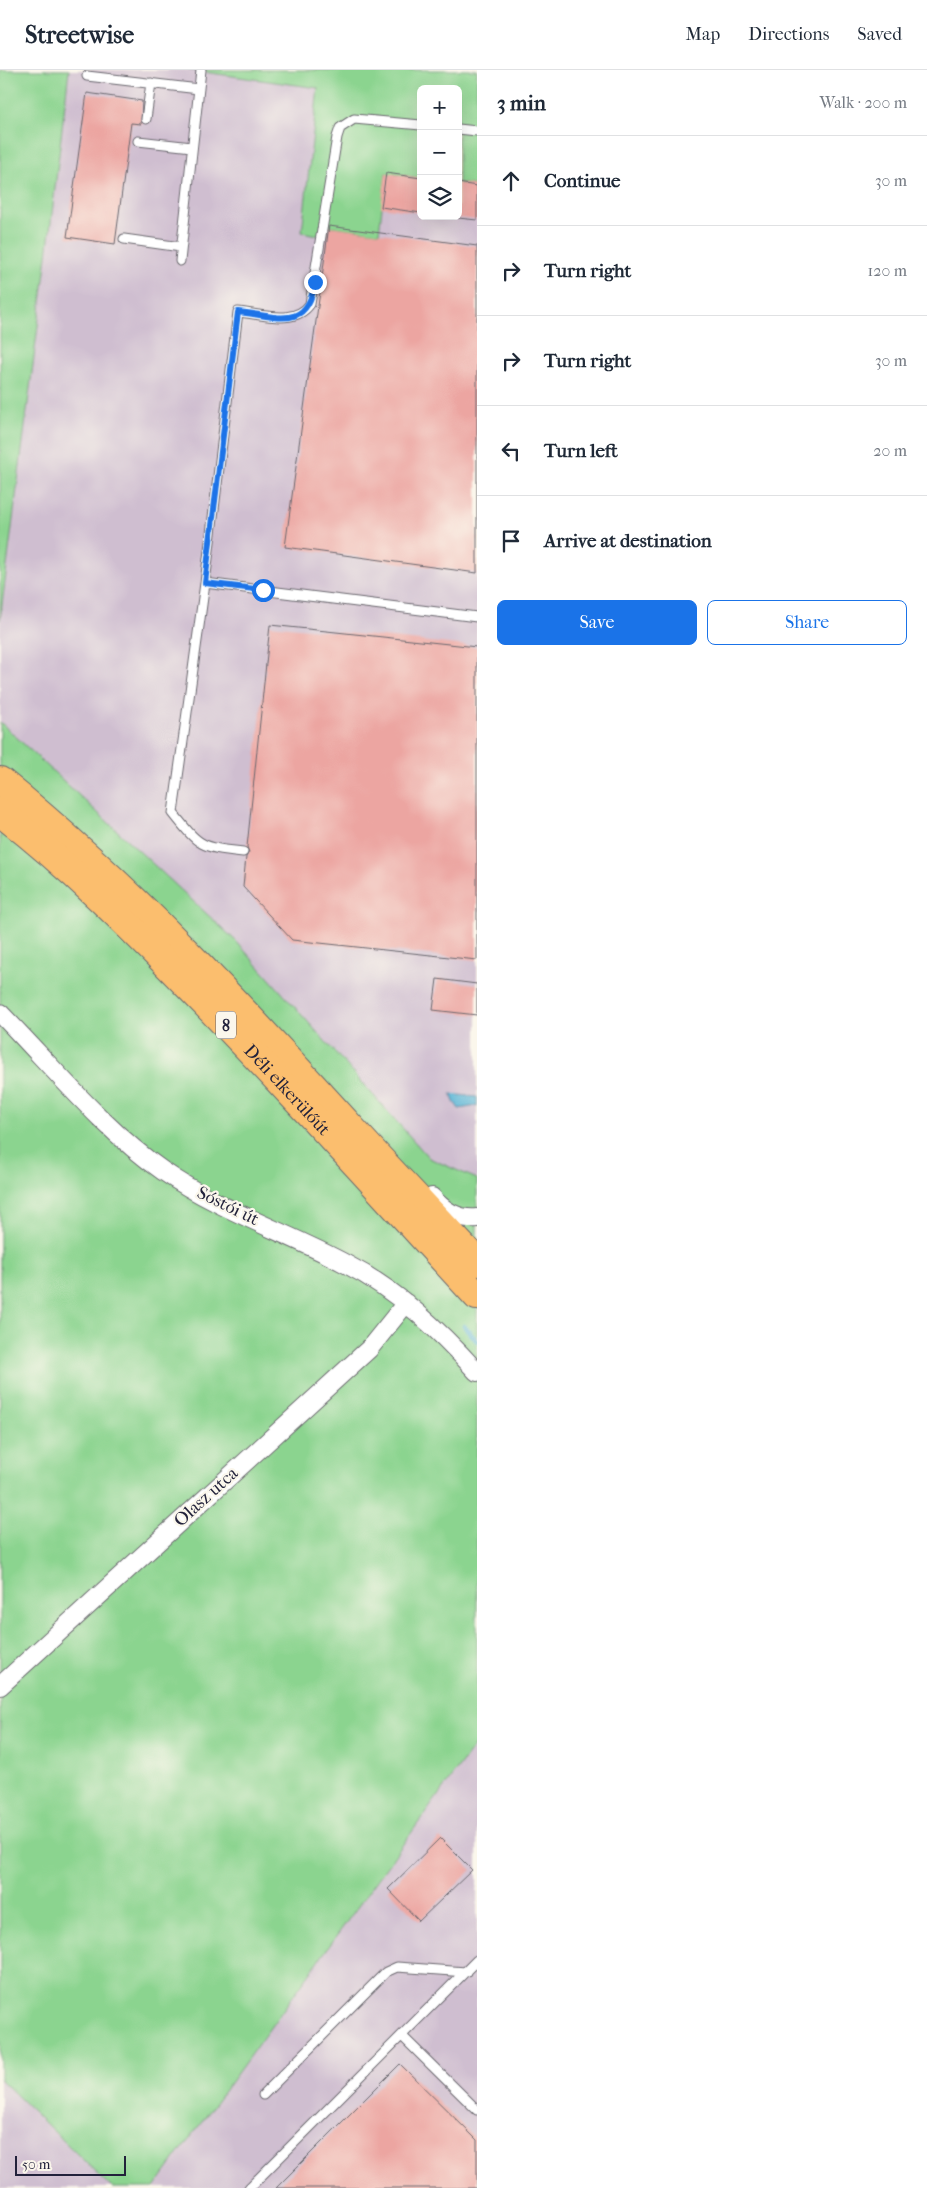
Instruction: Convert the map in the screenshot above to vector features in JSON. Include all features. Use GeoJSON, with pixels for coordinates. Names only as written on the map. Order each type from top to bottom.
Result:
{"type":"FeatureCollection","features":[{"type":"Feature","properties":{"kind":"main road","name":"Déli elkerülőút"},"geometry":{"type":"LineString","coordinates":[[0,781],[64,835],[156,920],[258,1025],[356,1134],[477,1262]]}},
{"type":"Feature","properties":{"kind":"main road","name":"Déli elkerülőút"},"geometry":{"type":"LineString","coordinates":[[0,812],[54,856],[117,913],[240,1039],[477,1296]]}},
{"type":"Feature","properties":{"kind":"street","name":"Sóstói út"},"geometry":{"type":"LineString","coordinates":[[0,1013],[102,1120],[136,1151],[164,1172],[194,1190],[348,1264],[406,1303],[451,1343],[477,1372]]}},
{"type":"Feature","properties":{"kind":"street"},"geometry":{"type":"LineString","coordinates":[[356,1134],[409,1173],[440,1206],[452,1214],[463,1218],[477,1218]]}},
{"type":"Feature","properties":{"kind":"street","name":"Olasz utca"},"geometry":{"type":"LineString","coordinates":[[0,1686],[369,1349],[406,1303]]}},
{"type":"Feature","properties":{"kind":"lane"},"geometry":{"type":"LineString","coordinates":[[180,261],[201,70]]}},
{"type":"Feature","properties":{"kind":"lane"},"geometry":{"type":"LineString","coordinates":[[87,76],[199,89]]}},
{"type":"Feature","properties":{"kind":"lane"},"geometry":{"type":"LineString","coordinates":[[146,120],[151,83]]}},
{"type":"Feature","properties":{"kind":"lane"},"geometry":{"type":"LineString","coordinates":[[243,852],[211,848],[201,844],[192,837],[173,813],[205,583],[238,312],[290,317],[306,311],[310,304],[336,136],[340,128],[354,119],[417,126]]}},
{"type":"Feature","properties":{"kind":"lane"},"geometry":{"type":"LineString","coordinates":[[462,129],[477,131]]}},
{"type":"Feature","properties":{"kind":"lane"},"geometry":{"type":"LineString","coordinates":[[138,141],[192,147]]}},
{"type":"Feature","properties":{"kind":"lane"},"geometry":{"type":"LineString","coordinates":[[124,239],[181,247]]}},
{"type":"Feature","properties":{"kind":"lane"},"geometry":{"type":"LineString","coordinates":[[205,583],[477,617]]}},
{"type":"Feature","properties":{"kind":"lane"},"geometry":{"type":"LineString","coordinates":[[249,2188],[477,1960]]}},
{"type":"Feature","properties":{"kind":"lane"},"geometry":{"type":"LineString","coordinates":[[263,2095],[386,1972],[397,1967],[466,1972]]}},
{"type":"Feature","properties":{"kind":"lane"},"geometry":{"type":"LineString","coordinates":[[402,2036],[477,2110]]}},
{"type":"Feature","properties":{"kind":"shaded area"},"geometry":{"type":"Polygon","coordinates":[[[69,70],[189,70],[318,88],[302,232],[328,226],[379,233],[386,173],[417,177],[417,220],[462,220],[462,184],[477,186],[477,1179],[429,1158],[236,941],[0,722],[0,620],[69,70]]]}},
{"type":"Feature","properties":{"kind":"shaded area"},"geometry":{"type":"Polygon","coordinates":[[[477,1742],[477,2188],[154,2188],[477,1742]]]}},
{"type":"Feature","properties":{"kind":"shaded area"},"geometry":{"type":"Polygon","coordinates":[[[0,2079],[112,2188],[0,2188],[0,2079]]]}},
{"type":"Feature","properties":{"kind":"green space"},"geometry":{"type":"Polygon","coordinates":[[[0,70],[69,70],[0,620],[0,70]]]}},
{"type":"Feature","properties":{"kind":"green space"},"geometry":{"type":"Polygon","coordinates":[[[189,70],[477,70],[477,186],[462,184],[462,85],[417,85],[417,177],[386,173],[379,233],[328,226],[326,237],[302,232],[318,88],[189,70]]]}},
{"type":"Feature","properties":{"kind":"green space"},"geometry":{"type":"Polygon","coordinates":[[[0,722],[236,941],[429,1158],[477,1179],[477,1742],[154,2188],[112,2188],[0,2079],[0,722]]]}},
{"type":"Feature","properties":{"kind":"water"},"geometry":{"type":"Polygon","coordinates":[[[451,1094],[477,1097],[477,1106],[459,1109],[451,1094]]]}},
{"type":"Feature","properties":{"kind":"building"},"geometry":{"type":"Polygon","coordinates":[[[87,93],[142,101],[141,124],[131,123],[115,244],[67,237],[87,93]]]}},
{"type":"Feature","properties":{"kind":"building"},"geometry":{"type":"Polygon","coordinates":[[[386,173],[417,177],[417,212],[381,207],[386,173]]]}},
{"type":"Feature","properties":{"kind":"building"},"geometry":{"type":"Polygon","coordinates":[[[462,184],[477,186],[477,220],[462,218],[462,184]]]}},
{"type":"Feature","properties":{"kind":"building"},"geometry":{"type":"Polygon","coordinates":[[[329,226],[477,246],[477,573],[285,547],[329,226]]]}},
{"type":"Feature","properties":{"kind":"building"},"geometry":{"type":"Polygon","coordinates":[[[270,625],[477,647],[477,960],[292,940],[243,887],[246,857],[249,852],[247,847],[270,625]]]}},
{"type":"Feature","properties":{"kind":"building"},"geometry":{"type":"Polygon","coordinates":[[[437,979],[477,984],[477,1015],[433,1010],[437,979]]]}},
{"type":"Feature","properties":{"kind":"building"},"geometry":{"type":"Polygon","coordinates":[[[440,1838],[472,1870],[419,1921],[388,1889],[440,1838]]]}},
{"type":"Feature","properties":{"kind":"building"},"geometry":{"type":"Polygon","coordinates":[[[400,2064],[477,2140],[477,2188],[276,2188],[400,2064]]]}},
{"type":"Feature","properties":{"kind":"waterway"},"geometry":{"type":"LineString","coordinates":[[464,1326],[477,1341]]}},
{"type":"Feature","properties":{"kind":"route"},"geometry":{"type":"LineString","coordinates":[[263,590],[205,583],[238,312],[290,317],[299,315],[306,311],[313,298],[315,282]]}}]}
